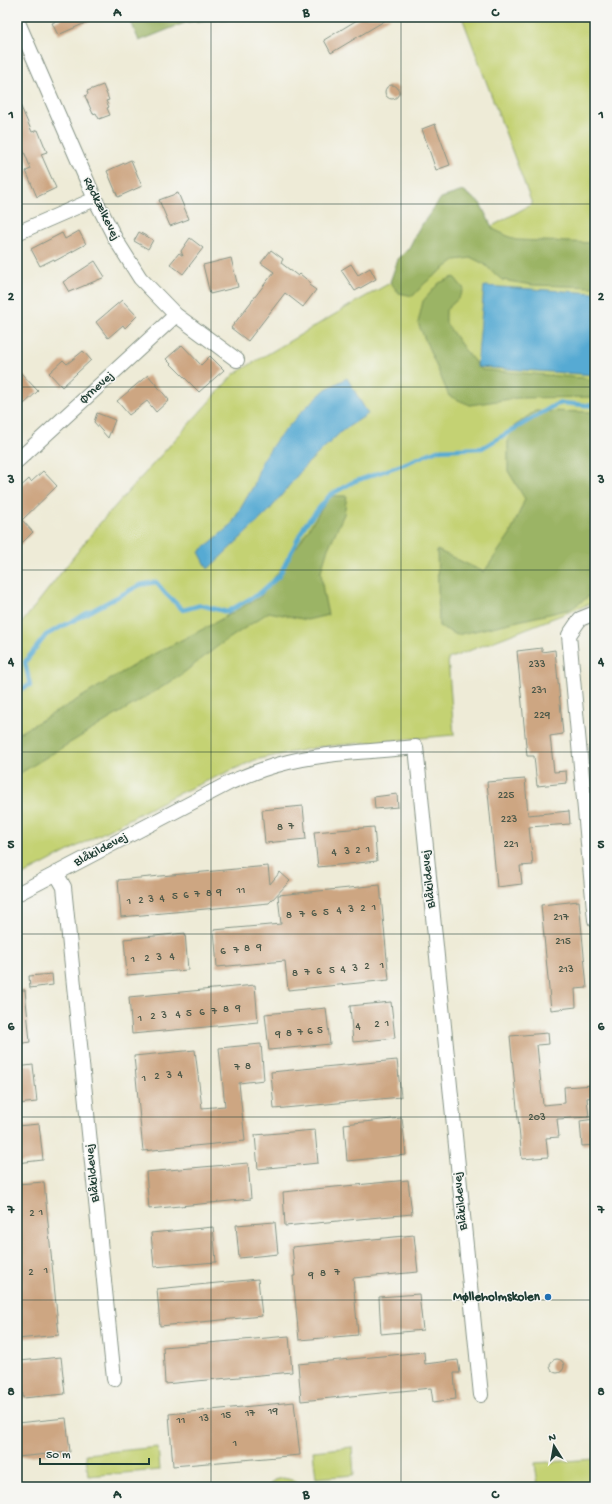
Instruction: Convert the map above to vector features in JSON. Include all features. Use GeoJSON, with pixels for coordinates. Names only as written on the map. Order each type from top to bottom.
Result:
{"type":"FeatureCollection","features":[{"type":"Feature","properties":{"kind":"street","name":"Rødkælkevej"},"geometry":{"type":"LineString","coordinates":[[17,20],[95,199],[116,240],[140,278],[176,316],[237,360]]}},
{"type":"Feature","properties":{"kind":"street"},"geometry":{"type":"LineString","coordinates":[[17,233],[95,199]]}},
{"type":"Feature","properties":{"kind":"street","name":"Ørnevej"},"geometry":{"type":"LineString","coordinates":[[17,461],[176,316]]}},
{"type":"Feature","properties":{"kind":"street"},"geometry":{"type":"LineString","coordinates":[[595,613],[580,619],[569,635],[595,920]]}},
{"type":"Feature","properties":{"kind":"street","name":"Blåkildevej"},"geometry":{"type":"LineString","coordinates":[[17,894],[231,782],[277,764],[314,757],[416,747],[481,1395]]}},
{"type":"Feature","properties":{"kind":"street","name":"Blåkildevej"},"geometry":{"type":"LineString","coordinates":[[56,873],[64,887],[114,1380]]}},
{"type":"Feature","properties":{"kind":"green space"},"geometry":{"type":"Polygon","coordinates":[[[129,17],[290,17],[272,22],[236,18],[187,22],[139,41],[129,17]]]}},
{"type":"Feature","properties":{"kind":"green space"},"geometry":{"type":"Polygon","coordinates":[[[462,17],[595,17],[595,602],[448,659],[454,735],[318,747],[255,760],[175,795],[17,878],[17,629],[100,523],[234,374],[354,303],[532,204],[462,17]]]}},
{"type":"Feature","properties":{"kind":"green space"},"geometry":{"type":"Polygon","coordinates":[[[463,191],[480,203],[493,229],[516,240],[595,243],[595,287],[532,285],[502,280],[484,264],[472,258],[455,260],[425,283],[413,296],[399,293],[390,282],[398,259],[409,248],[418,230],[441,198],[463,191]]]}},
{"type":"Feature","properties":{"kind":"green space"},"geometry":{"type":"Polygon","coordinates":[[[454,277],[464,289],[458,299],[446,310],[446,323],[467,353],[482,370],[595,379],[595,397],[517,398],[470,405],[449,396],[418,323],[423,301],[439,283],[454,277]]]}},
{"type":"Feature","properties":{"kind":"green space"},"geometry":{"type":"Polygon","coordinates":[[[535,411],[595,412],[595,592],[571,609],[457,635],[439,626],[437,550],[484,572],[510,534],[525,499],[508,471],[508,439],[513,427],[535,411]]]}},
{"type":"Feature","properties":{"kind":"green space"},"geometry":{"type":"Polygon","coordinates":[[[330,496],[347,496],[344,514],[327,551],[321,571],[328,615],[307,620],[269,612],[218,646],[177,678],[17,775],[17,734],[144,659],[209,626],[260,597],[298,545],[330,496]]]}},
{"type":"Feature","properties":{"kind":"green space"},"geometry":{"type":"Polygon","coordinates":[[[158,1447],[160,1470],[88,1476],[86,1454],[158,1447]]]}},
{"type":"Feature","properties":{"kind":"green space"},"geometry":{"type":"Polygon","coordinates":[[[352,1447],[354,1475],[316,1478],[313,1451],[352,1447]]]}},
{"type":"Feature","properties":{"kind":"green space"},"geometry":{"type":"Polygon","coordinates":[[[595,1459],[595,1487],[538,1487],[535,1463],[595,1459]]]}},
{"type":"Feature","properties":{"kind":"green space"},"geometry":{"type":"Polygon","coordinates":[[[282,1478],[296,1481],[301,1487],[268,1487],[274,1480],[282,1478]]]}},
{"type":"Feature","properties":{"kind":"water"},"geometry":{"type":"Polygon","coordinates":[[[484,286],[595,293],[595,375],[477,367],[484,286]]]}},
{"type":"Feature","properties":{"kind":"water"},"geometry":{"type":"Polygon","coordinates":[[[347,378],[368,414],[342,431],[305,466],[268,512],[208,569],[199,552],[231,525],[254,485],[261,463],[277,439],[304,409],[326,389],[347,378]]]}},
{"type":"Feature","properties":{"kind":"building"},"geometry":{"type":"Polygon","coordinates":[[[65,17],[99,17],[58,35],[52,23],[65,17]]]}},
{"type":"Feature","properties":{"kind":"building"},"geometry":{"type":"Polygon","coordinates":[[[362,17],[391,17],[331,53],[324,40],[362,17]]]}},
{"type":"Feature","properties":{"kind":"building"},"geometry":{"type":"Polygon","coordinates":[[[103,85],[109,100],[106,101],[109,107],[107,108],[110,115],[99,119],[96,113],[93,114],[85,96],[88,94],[87,91],[103,85]]]}},
{"type":"Feature","properties":{"kind":"building"},"geometry":{"type":"Polygon","coordinates":[[[389,85],[395,85],[399,89],[399,95],[395,99],[389,99],[385,95],[385,89],[389,85]]]}},
{"type":"Feature","properties":{"kind":"building"},"geometry":{"type":"Polygon","coordinates":[[[17,98],[32,132],[38,130],[47,152],[41,154],[56,188],[37,197],[26,171],[31,169],[17,134],[17,98]]]}},
{"type":"Feature","properties":{"kind":"building"},"geometry":{"type":"Polygon","coordinates":[[[435,124],[450,165],[436,170],[422,129],[435,124]]]}},
{"type":"Feature","properties":{"kind":"building"},"geometry":{"type":"Polygon","coordinates":[[[131,160],[142,186],[118,197],[107,171],[131,160]]]}},
{"type":"Feature","properties":{"kind":"building"},"geometry":{"type":"Polygon","coordinates":[[[178,193],[189,219],[170,226],[159,200],[178,193]]]}},
{"type":"Feature","properties":{"kind":"building"},"geometry":{"type":"Polygon","coordinates":[[[79,231],[86,244],[55,261],[54,259],[40,266],[31,249],[62,233],[65,239],[79,231]]]}},
{"type":"Feature","properties":{"kind":"building"},"geometry":{"type":"Polygon","coordinates":[[[139,232],[153,240],[148,249],[134,241],[139,232]]]}},
{"type":"Feature","properties":{"kind":"building"},"geometry":{"type":"Polygon","coordinates":[[[190,238],[203,248],[183,274],[170,264],[179,253],[183,256],[181,251],[190,238]]]}},
{"type":"Feature","properties":{"kind":"building"},"geometry":{"type":"Polygon","coordinates":[[[271,250],[283,259],[281,263],[298,276],[300,274],[311,283],[309,285],[316,290],[303,307],[285,293],[248,341],[231,328],[274,272],[261,263],[271,250]]]}},
{"type":"Feature","properties":{"kind":"building"},"geometry":{"type":"Polygon","coordinates":[[[231,258],[238,287],[210,294],[203,265],[231,258]]]}},
{"type":"Feature","properties":{"kind":"building"},"geometry":{"type":"Polygon","coordinates":[[[95,261],[105,277],[69,292],[63,282],[95,261]]]}},
{"type":"Feature","properties":{"kind":"building"},"geometry":{"type":"Polygon","coordinates":[[[351,264],[358,275],[370,268],[376,279],[355,291],[341,270],[351,264]]]}},
{"type":"Feature","properties":{"kind":"building"},"geometry":{"type":"Polygon","coordinates":[[[122,300],[137,316],[125,328],[123,325],[108,338],[96,322],[122,300]]]}},
{"type":"Feature","properties":{"kind":"building"},"geometry":{"type":"Polygon","coordinates":[[[182,345],[201,365],[210,356],[224,370],[199,392],[166,359],[182,345]]]}},
{"type":"Feature","properties":{"kind":"building"},"geometry":{"type":"Polygon","coordinates":[[[83,351],[91,360],[62,387],[49,373],[63,360],[67,364],[83,351]]]}},
{"type":"Feature","properties":{"kind":"building"},"geometry":{"type":"Polygon","coordinates":[[[17,369],[38,391],[24,404],[17,396],[17,369]]]}},
{"type":"Feature","properties":{"kind":"building"},"geometry":{"type":"Polygon","coordinates":[[[148,375],[169,400],[156,412],[147,401],[129,415],[117,401],[148,375]]]}},
{"type":"Feature","properties":{"kind":"building"},"geometry":{"type":"Polygon","coordinates":[[[97,413],[115,420],[108,438],[94,422],[97,413]]]}},
{"type":"Feature","properties":{"kind":"building"},"geometry":{"type":"Polygon","coordinates":[[[43,471],[57,486],[22,520],[33,532],[17,548],[17,490],[29,479],[31,482],[43,471]]]}},
{"type":"Feature","properties":{"kind":"building"},"geometry":{"type":"Polygon","coordinates":[[[542,648],[542,652],[555,650],[563,734],[550,736],[554,772],[566,771],[567,783],[537,786],[534,756],[527,756],[517,651],[542,648]]]}},
{"type":"Feature","properties":{"kind":"building"},"geometry":{"type":"Polygon","coordinates":[[[525,779],[528,815],[569,811],[570,824],[529,827],[533,865],[520,866],[522,884],[497,887],[487,782],[525,779]]]}},
{"type":"Feature","properties":{"kind":"building"},"geometry":{"type":"Polygon","coordinates":[[[397,794],[398,807],[375,809],[374,797],[397,794]]]}},
{"type":"Feature","properties":{"kind":"building"},"geometry":{"type":"Polygon","coordinates":[[[303,806],[306,839],[265,843],[262,810],[303,806]]]}},
{"type":"Feature","properties":{"kind":"building"},"geometry":{"type":"Polygon","coordinates":[[[374,827],[377,861],[318,867],[314,832],[374,827]]]}},
{"type":"Feature","properties":{"kind":"building"},"geometry":{"type":"Polygon","coordinates":[[[268,866],[270,884],[280,872],[290,881],[269,903],[121,917],[118,880],[268,866]]]}},
{"type":"Feature","properties":{"kind":"building"},"geometry":{"type":"Polygon","coordinates":[[[380,885],[389,980],[288,990],[285,961],[217,967],[214,930],[281,924],[278,895],[380,885]]]}},
{"type":"Feature","properties":{"kind":"building"},"geometry":{"type":"Polygon","coordinates":[[[579,901],[587,988],[575,989],[576,1007],[551,1010],[541,905],[579,901]]]}},
{"type":"Feature","properties":{"kind":"building"},"geometry":{"type":"Polygon","coordinates":[[[185,933],[188,970],[127,975],[124,939],[185,933]]]}},
{"type":"Feature","properties":{"kind":"building"},"geometry":{"type":"Polygon","coordinates":[[[52,974],[53,985],[30,988],[29,976],[52,974]]]}},
{"type":"Feature","properties":{"kind":"building"},"geometry":{"type":"Polygon","coordinates":[[[255,985],[258,1022],[132,1034],[129,997],[255,985]]]}},
{"type":"Feature","properties":{"kind":"building"},"geometry":{"type":"Polygon","coordinates":[[[17,990],[25,990],[30,1042],[17,1044],[17,990]]]}},
{"type":"Feature","properties":{"kind":"building"},"geometry":{"type":"Polygon","coordinates":[[[391,1002],[395,1038],[353,1042],[350,1006],[391,1002]]]}},
{"type":"Feature","properties":{"kind":"building"},"geometry":{"type":"Polygon","coordinates":[[[326,1008],[330,1044],[269,1050],[265,1014],[326,1008]]]}},
{"type":"Feature","properties":{"kind":"building"},"geometry":{"type":"Polygon","coordinates":[[[548,1033],[549,1044],[537,1045],[543,1105],[565,1103],[564,1087],[595,1085],[595,1097],[587,1098],[589,1117],[557,1119],[559,1137],[546,1138],[548,1157],[522,1159],[510,1036],[548,1033]]]}},
{"type":"Feature","properties":{"kind":"building"},"geometry":{"type":"Polygon","coordinates":[[[261,1044],[264,1080],[239,1083],[245,1141],[143,1151],[134,1056],[195,1050],[202,1108],[225,1106],[219,1048],[261,1044]]]}},
{"type":"Feature","properties":{"kind":"building"},"geometry":{"type":"Polygon","coordinates":[[[397,1060],[401,1097],[274,1109],[271,1072],[397,1060]]]}},
{"type":"Feature","properties":{"kind":"building"},"geometry":{"type":"Polygon","coordinates":[[[33,1065],[37,1102],[17,1104],[17,1067],[33,1065]]]}},
{"type":"Feature","properties":{"kind":"building"},"geometry":{"type":"Polygon","coordinates":[[[402,1118],[406,1155],[347,1161],[344,1124],[402,1118]]]}},
{"type":"Feature","properties":{"kind":"building"},"geometry":{"type":"Polygon","coordinates":[[[595,1119],[595,1145],[582,1146],[580,1121],[595,1119]]]}},
{"type":"Feature","properties":{"kind":"building"},"geometry":{"type":"Polygon","coordinates":[[[39,1124],[43,1160],[17,1163],[17,1126],[39,1124]]]}},
{"type":"Feature","properties":{"kind":"building"},"geometry":{"type":"Polygon","coordinates":[[[315,1130],[318,1163],[258,1169],[255,1135],[315,1130]]]}},
{"type":"Feature","properties":{"kind":"building"},"geometry":{"type":"Polygon","coordinates":[[[248,1163],[251,1199],[149,1209],[146,1172],[248,1163]]]}},
{"type":"Feature","properties":{"kind":"building"},"geometry":{"type":"Polygon","coordinates":[[[408,1180],[412,1214],[285,1226],[283,1192],[408,1180]]]}},
{"type":"Feature","properties":{"kind":"building"},"geometry":{"type":"Polygon","coordinates":[[[44,1182],[59,1335],[17,1339],[17,1184],[44,1182]]]}},
{"type":"Feature","properties":{"kind":"building"},"geometry":{"type":"Polygon","coordinates":[[[275,1222],[278,1254],[239,1258],[236,1225],[275,1222]]]}},
{"type":"Feature","properties":{"kind":"building"},"geometry":{"type":"Polygon","coordinates":[[[213,1227],[216,1262],[154,1267],[151,1233],[213,1227]]]}},
{"type":"Feature","properties":{"kind":"building"},"geometry":{"type":"Polygon","coordinates":[[[414,1235],[418,1272],[353,1278],[358,1335],[299,1340],[292,1247],[414,1235]]]}},
{"type":"Feature","properties":{"kind":"building"},"geometry":{"type":"Polygon","coordinates":[[[258,1279],[262,1316],[160,1326],[157,1289],[258,1279]]]}},
{"type":"Feature","properties":{"kind":"building"},"geometry":{"type":"Polygon","coordinates":[[[419,1294],[423,1330],[381,1334],[379,1297],[419,1294]]]}},
{"type":"Feature","properties":{"kind":"building"},"geometry":{"type":"Polygon","coordinates":[[[289,1336],[292,1372],[165,1384],[163,1347],[289,1336]]]}},
{"type":"Feature","properties":{"kind":"building"},"geometry":{"type":"Polygon","coordinates":[[[424,1352],[425,1364],[458,1360],[460,1373],[454,1373],[456,1399],[433,1402],[431,1388],[301,1401],[298,1364],[424,1352]]]}},
{"type":"Feature","properties":{"kind":"building"},"geometry":{"type":"Polygon","coordinates":[[[61,1357],[65,1394],[23,1398],[20,1361],[61,1357]]]}},
{"type":"Feature","properties":{"kind":"building"},"geometry":{"type":"Polygon","coordinates":[[[554,1359],[560,1359],[564,1363],[564,1369],[560,1373],[554,1373],[550,1369],[550,1363],[554,1359]]]}},
{"type":"Feature","properties":{"kind":"building"},"geometry":{"type":"Polygon","coordinates":[[[294,1402],[300,1455],[173,1466],[169,1414],[294,1402]]]}},
{"type":"Feature","properties":{"kind":"building"},"geometry":{"type":"Polygon","coordinates":[[[66,1418],[70,1452],[17,1457],[17,1423],[66,1418]]]}},
{"type":"Feature","properties":{"kind":"waterway"},"geometry":{"type":"LineString","coordinates":[[17,691],[30,685],[25,662],[46,635],[140,585],[156,582],[183,610],[201,605],[227,612],[260,593],[279,576],[305,525],[330,495],[353,482],[404,464],[437,450],[482,448],[555,405],[562,403],[595,406]]}},
{"type":"Feature","properties":{"kind":"place","name":"Mølleholmskolen"},"geometry":{"type":"Point","coordinates":[548,1297]}}]}
